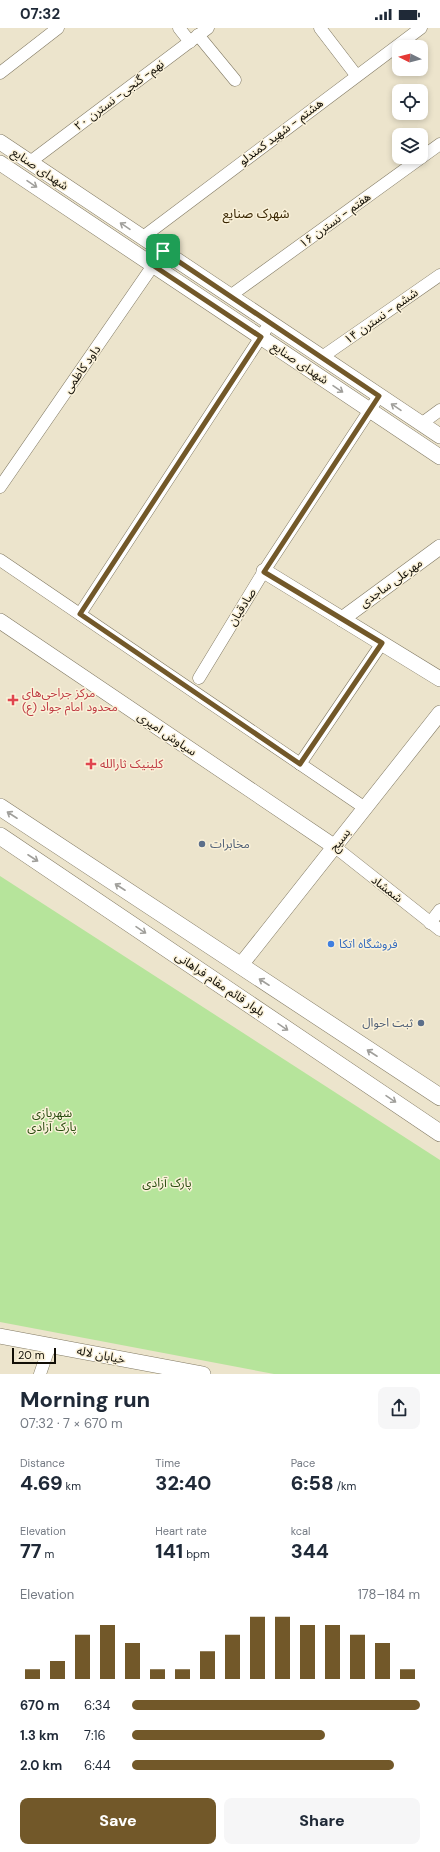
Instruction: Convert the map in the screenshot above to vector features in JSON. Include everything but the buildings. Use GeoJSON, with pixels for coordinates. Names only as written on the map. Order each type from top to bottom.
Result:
{"type":"FeatureCollection","features":[{"type":"Feature","properties":{"kind":"main road"},"geometry":{"type":"LineString","coordinates":[[0,807],[440,1097]]}},
{"type":"Feature","properties":{"kind":"main road","name":"بلوار قائم مقام فراهانی"},"geometry":{"type":"LineString","coordinates":[[0,836],[440,1133]]}},
{"type":"Feature","properties":{"kind":"street"},"geometry":{"type":"LineString","coordinates":[[0,74],[58,28]]}},
{"type":"Feature","properties":{"kind":"street"},"geometry":{"type":"LineString","coordinates":[[180,28],[194,39],[235,80]]}},
{"type":"Feature","properties":{"kind":"street","name":"نهم- گنجی- نسترن ۲۰"},"geometry":{"type":"LineString","coordinates":[[30,162],[208,28]]}},
{"type":"Feature","properties":{"kind":"street"},"geometry":{"type":"LineString","coordinates":[[320,28],[356,75]]}},
{"type":"Feature","properties":{"kind":"street","name":"هشتم - شهید کمندلو"},"geometry":{"type":"LineString","coordinates":[[143,237],[356,75],[421,28]]}},
{"type":"Feature","properties":{"kind":"street","name":"شهدای صنایع"},"geometry":{"type":"LineString","coordinates":[[1,144],[143,237],[440,436]]}},
{"type":"Feature","properties":{"kind":"street","name":"هفتم - نسترن ۱۶"},"geometry":{"type":"LineString","coordinates":[[230,296],[440,144]]}},
{"type":"Feature","properties":{"kind":"street","name":"شهدای صنایع"},"geometry":{"type":"LineString","coordinates":[[0,163],[440,457]]}},
{"type":"Feature","properties":{"kind":"street","name":"داود کاظمی"},"geometry":{"type":"LineString","coordinates":[[0,487],[163,251]]}},
{"type":"Feature","properties":{"kind":"street","name":"ششم - نسترن ۱۴"},"geometry":{"type":"LineString","coordinates":[[322,357],[440,275]]}},
{"type":"Feature","properties":{"kind":"street"},"geometry":{"type":"LineString","coordinates":[[80,614],[270,323]]}},
{"type":"Feature","properties":{"kind":"street","name":"صادقیان"},"geometry":{"type":"LineString","coordinates":[[199,678],[264,572],[379,396]]}},
{"type":"Feature","properties":{"kind":"street"},"geometry":{"type":"LineString","coordinates":[[422,424],[440,410]]}},
{"type":"Feature","properties":{"kind":"street","name":"مهرعلی ساجدی"},"geometry":{"type":"LineString","coordinates":[[342,619],[440,547]]}},
{"type":"Feature","properties":{"kind":"street"},"geometry":{"type":"LineString","coordinates":[[0,560],[365,808]]}},
{"type":"Feature","properties":{"kind":"street"},"geometry":{"type":"LineString","coordinates":[[264,572],[440,679]]}},
{"type":"Feature","properties":{"kind":"street","name":"سیاوش امیری"},"geometry":{"type":"LineString","coordinates":[[0,621],[335,847]]}},
{"type":"Feature","properties":{"kind":"street"},"geometry":{"type":"LineString","coordinates":[[300,764],[382,643]]}},
{"type":"Feature","properties":{"kind":"street","name":"بسیج"},"geometry":{"type":"LineString","coordinates":[[240,966],[440,713]]}},
{"type":"Feature","properties":{"kind":"street","name":"شمشاد"},"geometry":{"type":"LineString","coordinates":[[335,847],[440,930]]}},
{"type":"Feature","properties":{"kind":"street"},"geometry":{"type":"LineString","coordinates":[[430,923],[440,910]]}},
{"type":"Feature","properties":{"kind":"street","name":"خیابان لاله"},"geometry":{"type":"LineString","coordinates":[[0,1336],[201,1374]]}},
{"type":"Feature","properties":{"kind":"street"},"geometry":{"type":"LineString","coordinates":[[40,1374],[50,1345]]}},
{"type":"Feature","properties":{"kind":"green space","name":"پارک آزادی"},"geometry":{"type":"Polygon","coordinates":[[[0,876],[440,1160],[440,1374],[274,1374],[0,1322],[0,876]]]}},
{"type":"Feature","properties":{"kind":"place","name":"مرکز جراحی‌های محدود امام جواد (ع)"},"geometry":{"type":"Point","coordinates":[13,700]}},
{"type":"Feature","properties":{"kind":"place","name":"کلینیک ثارالله"},"geometry":{"type":"Point","coordinates":[91,764]}},
{"type":"Feature","properties":{"kind":"place","name":"مخابرات"},"geometry":{"type":"Point","coordinates":[202,844]}},
{"type":"Feature","properties":{"kind":"place","name":"فروشگاه اتکا"},"geometry":{"type":"Point","coordinates":[331,944]}},
{"type":"Feature","properties":{"kind":"place","name":"ثبت احوال"},"geometry":{"type":"Point","coordinates":[421,1023]}},
{"type":"Feature","properties":{"kind":"district","name":"شهرک صنایع"},"geometry":{"type":"Point","coordinates":[256,213]}},
{"type":"Feature","properties":{"kind":"route"},"geometry":{"type":"LineString","coordinates":[[163,251],[379,396],[264,572],[382,643],[300,764],[80,614],[261,337],[154,266],[163,251]]}},
{"type":"Feature","properties":{"kind":"park label","name":"شهربازی پارک آزادی"},"geometry":{"type":"Point","coordinates":[52,1120]}}]}
